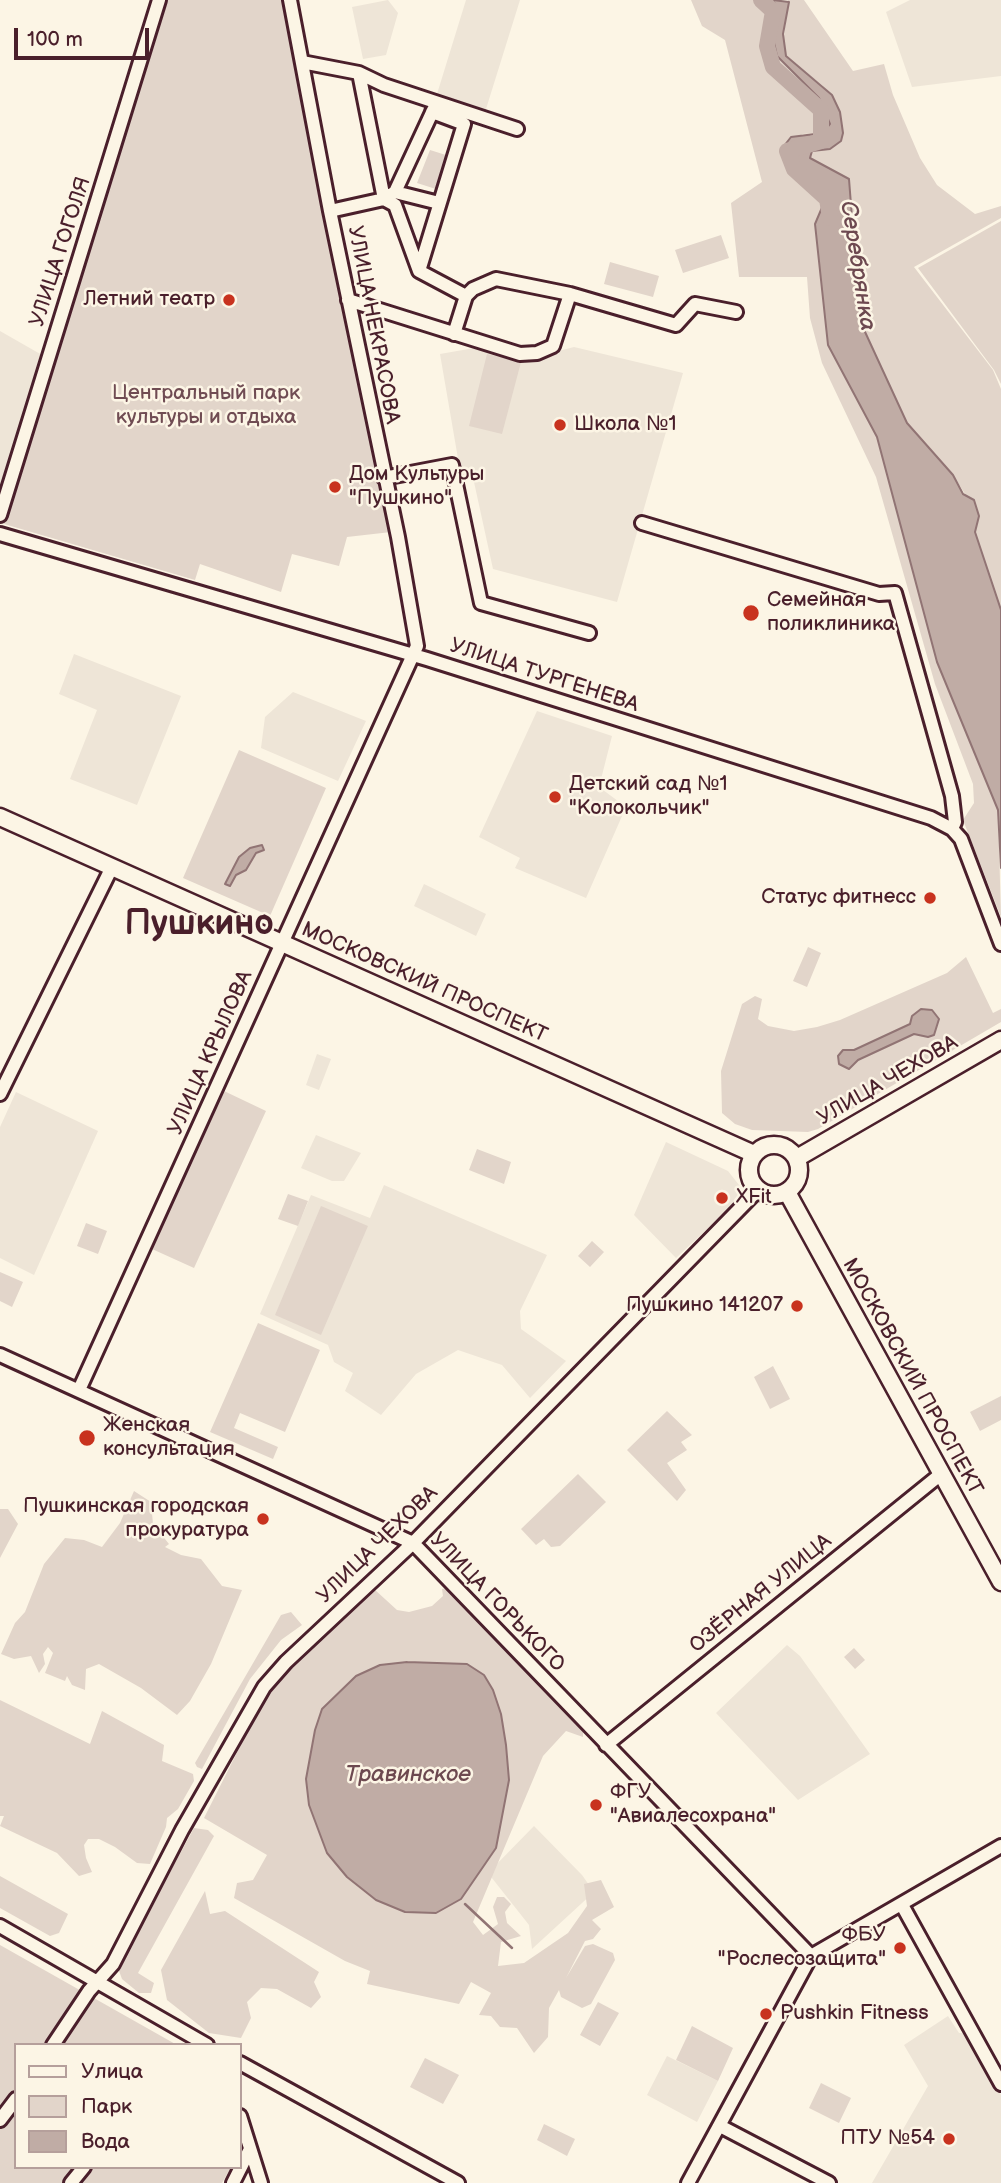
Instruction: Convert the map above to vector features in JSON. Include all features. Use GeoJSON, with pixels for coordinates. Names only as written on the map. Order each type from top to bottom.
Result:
{"type":"FeatureCollection","features":[{"type":"Feature","properties":{"kind":"main road","name":"МОСКОВСКИЙ ПРОСПЕКТ"},"geometry":{"type":"LineString","coordinates":[[0,817],[754,1154]]}},
{"type":"Feature","properties":{"kind":"main road","name":"УЛИЦА ЧЕХОВА"},"geometry":{"type":"LineString","coordinates":[[797,1158],[1001,1040]]}},
{"type":"Feature","properties":{"kind":"main road"},"geometry":{"type":"LineString","coordinates":[[771,1145],[781,1146],[797,1158],[799,1177],[787,1192],[777,1195],[758,1190],[749,1173],[754,1154],[771,1145]]}},
{"type":"Feature","properties":{"kind":"main road","name":"МОСКОВСКИЙ ПРОСПЕКТ"},"geometry":{"type":"LineString","coordinates":[[787,1192],[1001,1583]]}},
{"type":"Feature","properties":{"kind":"street","name":"УЛИЦА ГОГОЛЯ"},"geometry":{"type":"LineString","coordinates":[[0,515],[159,0]]}},
{"type":"Feature","properties":{"kind":"street","name":"УЛИЦА НЕКРАСОВА"},"geometry":{"type":"LineString","coordinates":[[290,0],[330,211],[398,537],[417,646],[411,655]]}},
{"type":"Feature","properties":{"kind":"street"},"geometry":{"type":"LineString","coordinates":[[302,62],[359,73],[434,107],[464,124],[419,271]]}},
{"type":"Feature","properties":{"kind":"street"},"geometry":{"type":"LineString","coordinates":[[359,73],[384,199]]}},
{"type":"Feature","properties":{"kind":"street"},"geometry":{"type":"LineString","coordinates":[[434,107],[517,129]]}},
{"type":"Feature","properties":{"kind":"street"},"geometry":{"type":"LineString","coordinates":[[330,211],[384,199],[396,192],[434,107]]}},
{"type":"Feature","properties":{"kind":"street"},"geometry":{"type":"LineString","coordinates":[[396,192],[439,204]]}},
{"type":"Feature","properties":{"kind":"street"},"geometry":{"type":"LineString","coordinates":[[384,199],[395,205],[419,271],[466,296]]}},
{"type":"Feature","properties":{"kind":"street"},"geometry":{"type":"LineString","coordinates":[[454,334],[466,296],[472,289],[496,279],[570,294],[676,325],[695,304],[736,312]]}},
{"type":"Feature","properties":{"kind":"street"},"geometry":{"type":"LineString","coordinates":[[348,300],[520,354],[537,353],[553,346],[570,294]]}},
{"type":"Feature","properties":{"kind":"street"},"geometry":{"type":"LineString","coordinates":[[384,478],[452,465],[481,604],[589,633]]}},
{"type":"Feature","properties":{"kind":"street"},"geometry":{"type":"LineString","coordinates":[[642,523],[879,594],[895,593],[950,786],[955,812],[952,829],[961,839],[1001,944]]}},
{"type":"Feature","properties":{"kind":"street","name":"УЛИЦА ТУРГЕНЕВА"},"geometry":{"type":"LineString","coordinates":[[0,534],[411,655],[931,818],[952,829]]}},
{"type":"Feature","properties":{"kind":"street","name":"УЛИЦА КРЫЛОВА"},"geometry":{"type":"LineString","coordinates":[[79,1390],[411,655]]}},
{"type":"Feature","properties":{"kind":"street"},"geometry":{"type":"LineString","coordinates":[[0,1094],[112,867]]}},
{"type":"Feature","properties":{"kind":"street","name":"УЛИЦА ЧЕХОВА"},"geometry":{"type":"LineString","coordinates":[[54,2043],[113,1964],[182,1830],[264,1687],[286,1662],[412,1543],[758,1190]]}},
{"type":"Feature","properties":{"kind":"street","name":"УЛИЦА ГОРЬКОГО"},"geometry":{"type":"LineString","coordinates":[[0,1355],[412,1543],[811,1956]]}},
{"type":"Feature","properties":{"kind":"street","name":"ОЗЁРНАЯ УЛИЦА"},"geometry":{"type":"LineString","coordinates":[[606,1745],[941,1474]]}},
{"type":"Feature","properties":{"kind":"street"},"geometry":{"type":"LineString","coordinates":[[688,2183],[811,1956],[1001,1846]]}},
{"type":"Feature","properties":{"kind":"street"},"geometry":{"type":"LineString","coordinates":[[902,1905],[1001,2084]]}},
{"type":"Feature","properties":{"kind":"street"},"geometry":{"type":"LineString","coordinates":[[0,1926],[204,2043]]}},
{"type":"Feature","properties":{"kind":"street"},"geometry":{"type":"LineString","coordinates":[[242,2064],[458,2183]]}},
{"type":"Feature","properties":{"kind":"street"},"geometry":{"type":"LineString","coordinates":[[0,2120],[14,2102]]}},
{"type":"Feature","properties":{"kind":"street"},"geometry":{"type":"LineString","coordinates":[[242,2124],[261,2183]]}},
{"type":"Feature","properties":{"kind":"street"},"geometry":{"type":"LineString","coordinates":[[720,2126],[829,2183]]}},
{"type":"Feature","properties":{"kind":"street"},"geometry":{"type":"LineString","coordinates":[[242,2165],[249,2151]]}},
{"type":"Feature","properties":{"kind":"street"},"geometry":{"type":"LineString","coordinates":[[71,2183],[82,2169]]}},
{"type":"Feature","properties":{"kind":"shaded area"},"geometry":{"type":"Polygon","coordinates":[[[388,0],[398,13],[386,55],[363,59],[352,7],[388,0]]]}},
{"type":"Feature","properties":{"kind":"shaded area"},"geometry":{"type":"Polygon","coordinates":[[[466,0],[520,0],[486,109],[437,94],[466,0]]]}},
{"type":"Feature","properties":{"kind":"shaded area"},"geometry":{"type":"Polygon","coordinates":[[[910,0],[1001,0],[1001,76],[912,87],[886,12],[910,0]]]}},
{"type":"Feature","properties":{"kind":"shaded area"},"geometry":{"type":"Polygon","coordinates":[[[0,331],[42,355],[0,492],[0,331]]]}},
{"type":"Feature","properties":{"kind":"shaded area","name":"Школа №1"},"geometry":{"type":"Polygon","coordinates":[[[480,347],[528,359],[574,347],[683,373],[617,602],[493,569],[474,482],[461,476],[440,354],[480,347]]]}},
{"type":"Feature","properties":{"kind":"shaded area"},"geometry":{"type":"Polygon","coordinates":[[[74,654],[181,696],[137,805],[70,779],[97,710],[59,694],[74,654]]]}},
{"type":"Feature","properties":{"kind":"shaded area"},"geometry":{"type":"Polygon","coordinates":[[[293,692],[366,721],[338,781],[261,748],[265,717],[293,692]]]}},
{"type":"Feature","properties":{"kind":"shaded area","name":"Детский сад №1 \"Колокольчик\""},"geometry":{"type":"Polygon","coordinates":[[[537,711],[612,736],[599,787],[626,807],[586,898],[515,868],[520,858],[479,837],[537,711]]]}},
{"type":"Feature","properties":{"kind":"shaded area"},"geometry":{"type":"Polygon","coordinates":[[[424,884],[486,914],[476,936],[414,906],[424,884]]]}},
{"type":"Feature","properties":{"kind":"shaded area"},"geometry":{"type":"Polygon","coordinates":[[[317,1054],[331,1059],[319,1090],[306,1085],[317,1054]]]}},
{"type":"Feature","properties":{"kind":"shaded area"},"geometry":{"type":"Polygon","coordinates":[[[16,1092],[98,1131],[34,1275],[0,1258],[0,1127],[16,1092]]]}},
{"type":"Feature","properties":{"kind":"shaded area"},"geometry":{"type":"Polygon","coordinates":[[[316,1135],[361,1153],[344,1181],[332,1181],[301,1168],[316,1135]]]}},
{"type":"Feature","properties":{"kind":"shaded area"},"geometry":{"type":"Polygon","coordinates":[[[666,1142],[728,1171],[743,1190],[739,1199],[676,1258],[634,1215],[666,1142]]]}},
{"type":"Feature","properties":{"kind":"shaded area"},"geometry":{"type":"Polygon","coordinates":[[[384,1185],[547,1255],[520,1311],[521,1329],[566,1361],[530,1398],[502,1365],[458,1350],[416,1374],[381,1415],[345,1391],[353,1373],[334,1362],[328,1345],[260,1314],[311,1195],[370,1218],[384,1185]]]}},
{"type":"Feature","properties":{"kind":"shaded area"},"geometry":{"type":"Polygon","coordinates":[[[787,1645],[800,1656],[870,1754],[798,1800],[716,1713],[787,1645]]]}},
{"type":"Feature","properties":{"kind":"shaded area"},"geometry":{"type":"Polygon","coordinates":[[[534,1826],[582,1875],[594,1892],[532,1949],[529,1925],[488,1873],[534,1826]]]}},
{"type":"Feature","properties":{"kind":"shaded area","name":"ПТУ №54"},"geometry":{"type":"Polygon","coordinates":[[[948,2016],[959,2033],[966,2033],[1001,2095],[1001,2183],[872,2183],[928,2086],[904,2045],[948,2016]]]}},
{"type":"Feature","properties":{"kind":"shaded area"},"geometry":{"type":"Polygon","coordinates":[[[667,2056],[718,2081],[697,2122],[647,2095],[667,2056]]]}},
{"type":"Feature","properties":{"kind":"green space","name":"Центральный парк культуры и отдыха"},"geometry":{"type":"Polygon","coordinates":[[[168,0],[287,0],[391,532],[347,537],[339,566],[292,554],[281,592],[200,564],[195,580],[4,524],[168,0]]]}},
{"type":"Feature","properties":{"kind":"green space"},"geometry":{"type":"Polygon","coordinates":[[[691,0],[773,0],[779,12],[773,38],[777,56],[819,98],[830,124],[823,133],[802,134],[789,160],[824,188],[826,198],[815,224],[828,345],[877,437],[937,662],[998,810],[1001,917],[963,820],[974,803],[973,784],[935,684],[876,477],[822,363],[810,318],[807,277],[739,277],[731,203],[762,182],[725,40],[702,26],[691,0]]]}},
{"type":"Feature","properties":{"kind":"green space"},"geometry":{"type":"Polygon","coordinates":[[[788,0],[804,0],[853,71],[884,64],[893,95],[920,158],[937,185],[975,214],[1001,206],[1001,218],[914,267],[993,370],[1001,389],[1001,610],[974,532],[979,516],[953,475],[907,423],[860,321],[849,179],[810,159],[812,151],[830,149],[841,141],[823,86],[786,56],[783,46],[788,0]]]}},
{"type":"Feature","properties":{"kind":"green space"},"geometry":{"type":"Polygon","coordinates":[[[430,150],[449,156],[439,190],[417,183],[430,150]]]}},
{"type":"Feature","properties":{"kind":"green space"},"geometry":{"type":"Polygon","coordinates":[[[1001,221],[1001,384],[994,370],[918,268],[1001,221]]]}},
{"type":"Feature","properties":{"kind":"green space"},"geometry":{"type":"Polygon","coordinates":[[[721,235],[729,258],[683,273],[675,250],[721,235]]]}},
{"type":"Feature","properties":{"kind":"green space"},"geometry":{"type":"Polygon","coordinates":[[[610,262],[659,276],[653,297],[604,284],[610,262]]]}},
{"type":"Feature","properties":{"kind":"green space"},"geometry":{"type":"Polygon","coordinates":[[[487,354],[521,362],[502,434],[469,426],[487,354]]]}},
{"type":"Feature","properties":{"kind":"green space"},"geometry":{"type":"Polygon","coordinates":[[[239,750],[326,788],[270,916],[183,878],[239,750]]]}},
{"type":"Feature","properties":{"kind":"green space"},"geometry":{"type":"Polygon","coordinates":[[[808,947],[821,953],[807,987],[793,981],[808,947]]]}},
{"type":"Feature","properties":{"kind":"green space"},"geometry":{"type":"Polygon","coordinates":[[[966,957],[993,1013],[1001,1009],[1001,1022],[818,1129],[808,1132],[752,1130],[735,1124],[722,1113],[721,1071],[742,1004],[755,996],[762,999],[758,1019],[768,1026],[794,1031],[817,1027],[840,1020],[947,973],[966,957]]]}},
{"type":"Feature","properties":{"kind":"green space"},"geometry":{"type":"Polygon","coordinates":[[[224,1091],[266,1111],[194,1268],[152,1249],[224,1091]]]}},
{"type":"Feature","properties":{"kind":"green space"},"geometry":{"type":"Polygon","coordinates":[[[477,1149],[511,1162],[504,1184],[469,1170],[477,1149]]]}},
{"type":"Feature","properties":{"kind":"green space"},"geometry":{"type":"Polygon","coordinates":[[[288,1194],[308,1201],[298,1226],[278,1219],[288,1194]]]}},
{"type":"Feature","properties":{"kind":"green space"},"geometry":{"type":"Polygon","coordinates":[[[321,1206],[368,1226],[321,1335],[275,1315],[321,1206]]]}},
{"type":"Feature","properties":{"kind":"green space"},"geometry":{"type":"Polygon","coordinates":[[[86,1223],[107,1231],[98,1254],[77,1246],[86,1223]]]}},
{"type":"Feature","properties":{"kind":"green space"},"geometry":{"type":"Polygon","coordinates":[[[592,1241],[604,1252],[590,1267],[578,1256],[592,1241]]]}},
{"type":"Feature","properties":{"kind":"green space"},"geometry":{"type":"Polygon","coordinates":[[[0,1272],[23,1282],[12,1307],[0,1301],[0,1272]]]}},
{"type":"Feature","properties":{"kind":"green space"},"geometry":{"type":"Polygon","coordinates":[[[258,1323],[320,1350],[285,1432],[240,1413],[234,1428],[278,1447],[273,1459],[210,1432],[258,1323]]]}},
{"type":"Feature","properties":{"kind":"green space"},"geometry":{"type":"Polygon","coordinates":[[[773,1366],[790,1399],[770,1409],[754,1377],[773,1366]]]}},
{"type":"Feature","properties":{"kind":"green space"},"geometry":{"type":"Polygon","coordinates":[[[1001,1396],[1001,1420],[980,1431],[970,1412],[1001,1396]]]}},
{"type":"Feature","properties":{"kind":"green space"},"geometry":{"type":"Polygon","coordinates":[[[667,1411],[692,1435],[681,1442],[687,1450],[667,1463],[686,1490],[677,1501],[627,1450],[667,1411]]]}},
{"type":"Feature","properties":{"kind":"green space"},"geometry":{"type":"Polygon","coordinates":[[[578,1474],[606,1502],[560,1546],[551,1547],[544,1539],[536,1545],[521,1529],[578,1474]]]}},
{"type":"Feature","properties":{"kind":"green space"},"geometry":{"type":"Polygon","coordinates":[[[134,1491],[151,1502],[153,1524],[169,1544],[165,1547],[181,1555],[201,1559],[222,1586],[242,1590],[211,1664],[190,1701],[177,1715],[141,1688],[99,1664],[86,1669],[85,1690],[72,1685],[67,1676],[65,1681],[45,1673],[53,1653],[48,1647],[43,1654],[45,1664],[39,1673],[31,1656],[14,1659],[1,1654],[15,1623],[25,1612],[44,1564],[65,1538],[84,1540],[102,1547],[120,1523],[134,1491]]]}},
{"type":"Feature","properties":{"kind":"green space"},"geometry":{"type":"Polygon","coordinates":[[[0,1509],[8,1509],[18,1524],[0,1558],[0,1509]]]}},
{"type":"Feature","properties":{"kind":"green space"},"geometry":{"type":"Polygon","coordinates":[[[447,1588],[577,1720],[583,1732],[583,1737],[566,1731],[543,1756],[473,1922],[483,1935],[498,1924],[493,1907],[497,1897],[504,1897],[511,1904],[505,1912],[507,1923],[521,1936],[501,1942],[498,1966],[524,1963],[568,1933],[587,1906],[584,1884],[601,1880],[614,1907],[592,1920],[601,1929],[593,1939],[585,1941],[566,1978],[585,1946],[593,1944],[613,1953],[615,1960],[591,2004],[582,2008],[561,1997],[559,1990],[549,2008],[548,2037],[534,2053],[517,2028],[500,2027],[491,2016],[479,2015],[491,1993],[471,1982],[459,2004],[367,1984],[370,1971],[345,1961],[234,1898],[237,1883],[253,1880],[267,1855],[204,1818],[269,1689],[374,1589],[397,1610],[409,1612],[432,1606],[443,1596],[442,1589],[447,1588]]]}},
{"type":"Feature","properties":{"kind":"green space"},"geometry":{"type":"Polygon","coordinates":[[[291,1612],[302,1625],[281,1640],[250,1679],[202,1769],[197,1767],[195,1763],[281,1615],[291,1612]]]}},
{"type":"Feature","properties":{"kind":"green space"},"geometry":{"type":"Polygon","coordinates":[[[854,1648],[865,1660],[855,1669],[844,1657],[854,1648]]]}},
{"type":"Feature","properties":{"kind":"green space"},"geometry":{"type":"Polygon","coordinates":[[[0,1700],[90,1744],[102,1711],[164,1745],[162,1761],[193,1774],[194,1781],[178,1809],[167,1818],[166,1827],[150,1864],[137,1863],[99,1839],[88,1839],[84,1845],[92,1872],[79,1876],[57,1853],[0,1826],[4,1816],[0,1816],[0,1700]]]}},
{"type":"Feature","properties":{"kind":"green space"},"geometry":{"type":"Polygon","coordinates":[[[194,1828],[208,1830],[214,1836],[138,1973],[154,1983],[151,1993],[139,1993],[122,1979],[118,1968],[194,1828]]]}},
{"type":"Feature","properties":{"kind":"green space"},"geometry":{"type":"Polygon","coordinates":[[[0,1876],[68,1914],[59,1933],[50,1936],[0,1908],[0,1876]]]}},
{"type":"Feature","properties":{"kind":"green space"},"geometry":{"type":"Polygon","coordinates":[[[205,1891],[210,1914],[225,1911],[319,1972],[314,1982],[321,1997],[311,2008],[277,1989],[261,1988],[247,2002],[251,2018],[241,2038],[209,2033],[167,2000],[161,1970],[205,1891]]]}},
{"type":"Feature","properties":{"kind":"green space"},"geometry":{"type":"Polygon","coordinates":[[[0,1945],[173,2043],[14,2043],[14,2169],[230,2169],[222,2183],[0,2183],[0,1945]]]}},
{"type":"Feature","properties":{"kind":"green space"},"geometry":{"type":"Polygon","coordinates":[[[598,2002],[619,2013],[600,2046],[580,2035],[598,2002]]]}},
{"type":"Feature","properties":{"kind":"green space"},"geometry":{"type":"Polygon","coordinates":[[[692,2026],[733,2048],[718,2081],[676,2060],[692,2026]]]}},
{"type":"Feature","properties":{"kind":"green space"},"geometry":{"type":"Polygon","coordinates":[[[425,2058],[459,2075],[443,2104],[410,2087],[425,2058]]]}},
{"type":"Feature","properties":{"kind":"green space"},"geometry":{"type":"Polygon","coordinates":[[[821,2083],[851,2098],[839,2123],[809,2108],[821,2083]]]}},
{"type":"Feature","properties":{"kind":"green space"},"geometry":{"type":"Polygon","coordinates":[[[544,2124],[575,2139],[567,2156],[537,2140],[544,2124]]]}},
{"type":"Feature","properties":{"kind":"water"},"geometry":{"type":"Polygon","coordinates":[[[773,0],[789,2],[783,34],[786,56],[832,95],[840,112],[843,133],[841,141],[830,149],[812,151],[810,158],[849,179],[860,321],[907,423],[953,475],[963,494],[974,500],[979,516],[975,532],[1001,610],[1001,868],[998,810],[937,662],[877,437],[828,345],[815,224],[826,198],[823,188],[788,160],[784,146],[791,137],[823,133],[830,124],[819,98],[777,56],[773,38],[779,12],[773,0]]]}},
{"type":"Feature","properties":{"kind":"water"},"geometry":{"type":"Polygon","coordinates":[[[262,845],[264,850],[256,853],[246,870],[236,875],[230,886],[225,884],[239,857],[250,848],[262,845]]]}},
{"type":"Feature","properties":{"kind":"water"},"geometry":{"type":"Polygon","coordinates":[[[921,1009],[932,1010],[939,1019],[934,1035],[928,1037],[914,1034],[858,1060],[849,1069],[839,1064],[838,1056],[843,1050],[854,1050],[910,1024],[912,1016],[921,1009]]]}},
{"type":"Feature","properties":{"kind":"water","name":"Травинское"},"geometry":{"type":"Polygon","coordinates":[[[407,1662],[467,1664],[484,1675],[493,1690],[501,1714],[506,1745],[509,1780],[496,1848],[461,1899],[436,1913],[405,1912],[376,1900],[347,1877],[327,1853],[309,1805],[306,1779],[315,1730],[322,1709],[356,1676],[380,1665],[407,1662]]]}},
{"type":"Feature","properties":{"kind":"waterway","name":"Серебрянка"},"geometry":{"type":"LineString","coordinates":[[761,0],[773,11],[767,46],[773,67],[821,110],[821,141],[787,151],[794,169],[827,199],[830,218]]}},
{"type":"Feature","properties":{"kind":"waterway"},"geometry":{"type":"LineString","coordinates":[[465,1904],[512,1948]]}},
{"type":"Feature","properties":{"kind":"place","name":"Летний театр"},"geometry":{"type":"Point","coordinates":[229,300]}},
{"type":"Feature","properties":{"kind":"place","name":"Школа №1"},"geometry":{"type":"Point","coordinates":[560,425]}},
{"type":"Feature","properties":{"kind":"place","name":"Дом Культуры \"Пушкино\""},"geometry":{"type":"Point","coordinates":[335,487]}},
{"type":"Feature","properties":{"kind":"place","name":"Семейная поликлиника"},"geometry":{"type":"Point","coordinates":[751,613]}},
{"type":"Feature","properties":{"kind":"place","name":"Детский сад №1 \"Колокольчик\""},"geometry":{"type":"Point","coordinates":[555,797]}},
{"type":"Feature","properties":{"kind":"place","name":"Статус фитнесс"},"geometry":{"type":"Point","coordinates":[930,898]}},
{"type":"Feature","properties":{"kind":"place","name":"XFit"},"geometry":{"type":"Point","coordinates":[722,1198]}},
{"type":"Feature","properties":{"kind":"place","name":"Пушкино 141207"},"geometry":{"type":"Point","coordinates":[797,1306]}},
{"type":"Feature","properties":{"kind":"place","name":"Женская консультация"},"geometry":{"type":"Point","coordinates":[87,1438]}},
{"type":"Feature","properties":{"kind":"place","name":"Пушкинская городская прокуратура"},"geometry":{"type":"Point","coordinates":[263,1519]}},
{"type":"Feature","properties":{"kind":"place","name":"ФГУ \"Авиалесохрана\""},"geometry":{"type":"Point","coordinates":[596,1805]}},
{"type":"Feature","properties":{"kind":"place","name":"ФБУ \"Рослесозащита\""},"geometry":{"type":"Point","coordinates":[900,1948]}},
{"type":"Feature","properties":{"kind":"place","name":"Pushkin Fitness"},"geometry":{"type":"Point","coordinates":[766,2014]}},
{"type":"Feature","properties":{"kind":"place","name":"ПТУ №54"},"geometry":{"type":"Point","coordinates":[949,2139]}},
{"type":"Feature","properties":{"kind":"district","name":"Пушкино"},"geometry":{"type":"Point","coordinates":[199,925]}}]}
